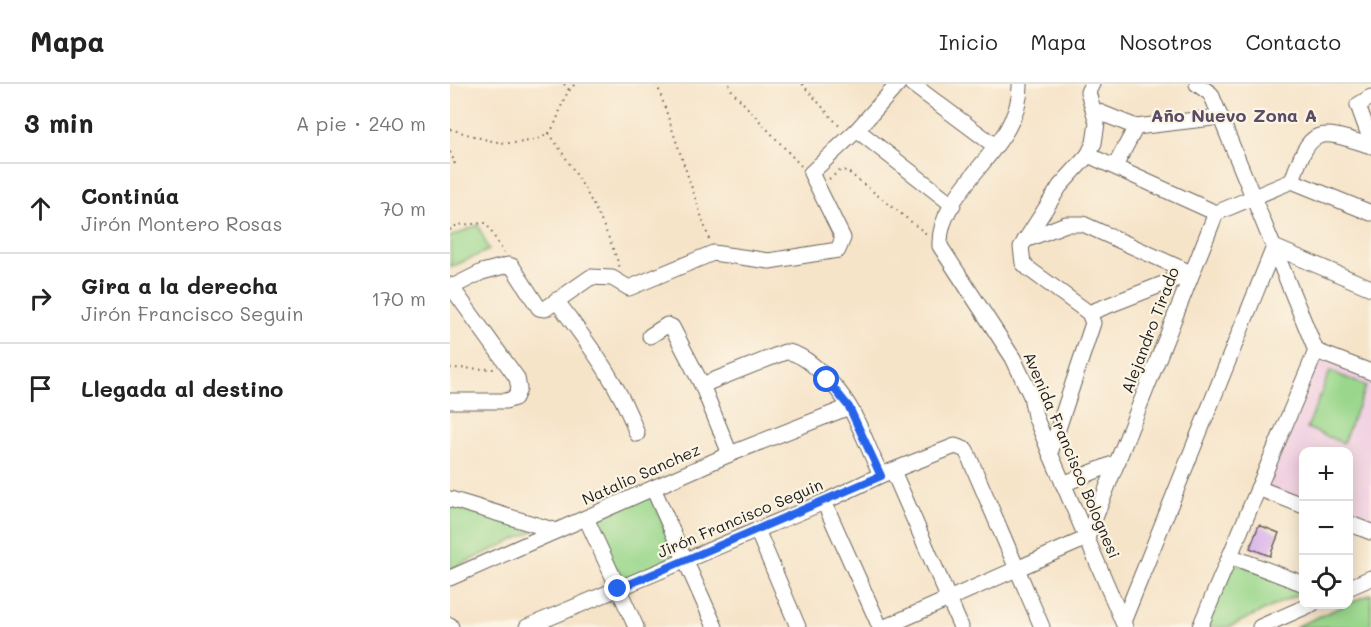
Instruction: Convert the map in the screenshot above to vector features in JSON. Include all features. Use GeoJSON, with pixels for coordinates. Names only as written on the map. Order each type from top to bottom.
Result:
{"type":"FeatureCollection","features":[{"type":"Feature","properties":{"kind":"street"},"geometry":{"type":"LineString","coordinates":[[450,401],[506,401],[515,399],[519,389],[517,378],[451,286],[502,264],[512,266],[539,308],[545,309],[591,277],[617,280],[629,288],[713,253],[770,261],[838,250],[843,238],[815,184],[817,166],[853,133],[898,84]]}},
{"type":"Feature","properties":{"kind":"street"},"geometry":{"type":"LineString","coordinates":[[912,84],[995,146]]}},
{"type":"Feature","properties":{"kind":"street"},"geometry":{"type":"LineString","coordinates":[[940,246],[942,227],[953,205],[1011,124],[1019,99],[1020,84]]}},
{"type":"Feature","properties":{"kind":"street"},"geometry":{"type":"LineString","coordinates":[[1050,453],[1093,323],[1089,313],[1023,263],[1021,247],[1060,186],[1088,155],[1097,131],[1088,92],[1092,84]]}},
{"type":"Feature","properties":{"kind":"street"},"geometry":{"type":"LineString","coordinates":[[1197,84],[1211,94],[1316,351],[1200,627]]}},
{"type":"Feature","properties":{"kind":"street"},"geometry":{"type":"LineString","coordinates":[[1371,97],[1358,105],[1371,141]]}},
{"type":"Feature","properties":{"kind":"street"},"geometry":{"type":"LineString","coordinates":[[1094,110],[1136,127],[1221,117]]}},
{"type":"Feature","properties":{"kind":"street"},"geometry":{"type":"LineString","coordinates":[[1115,166],[1136,127]]}},
{"type":"Feature","properties":{"kind":"street"},"geometry":{"type":"LineString","coordinates":[[853,133],[953,205]]}},
{"type":"Feature","properties":{"kind":"street"},"geometry":{"type":"LineString","coordinates":[[1292,181],[1303,150],[1310,141],[1320,135],[1332,134],[1371,146]]}},
{"type":"Feature","properties":{"kind":"street"},"geometry":{"type":"LineString","coordinates":[[1088,155],[1216,213],[1292,181],[1371,213]]}},
{"type":"Feature","properties":{"kind":"street","name":"Alejandro Tirado"},"geometry":{"type":"LineString","coordinates":[[1087,538],[1216,213]]}},
{"type":"Feature","properties":{"kind":"street"},"geometry":{"type":"LineString","coordinates":[[1025,240],[1066,224],[1083,224],[1191,273]]}},
{"type":"Feature","properties":{"kind":"street","name":"Avenida Francisco Bolognesi"},"geometry":{"type":"LineString","coordinates":[[940,246],[1013,358],[1031,396],[1035,416],[1050,453],[1124,625]]}},
{"type":"Feature","properties":{"kind":"street"},"geometry":{"type":"LineString","coordinates":[[1274,248],[1371,288]]}},
{"type":"Feature","properties":{"kind":"street"},"geometry":{"type":"LineString","coordinates":[[1124,625],[1274,248]]}},
{"type":"Feature","properties":{"kind":"street"},"geometry":{"type":"LineString","coordinates":[[1089,313],[1191,273]]}},
{"type":"Feature","properties":{"kind":"street"},"geometry":{"type":"LineString","coordinates":[[556,300],[604,367],[629,410],[637,434]]}},
{"type":"Feature","properties":{"kind":"street"},"geometry":{"type":"LineString","coordinates":[[650,336],[668,325],[672,327],[702,385],[730,454]]}},
{"type":"Feature","properties":{"kind":"street"},"geometry":{"type":"LineString","coordinates":[[1316,351],[1371,372]]}},
{"type":"Feature","properties":{"kind":"street"},"geometry":{"type":"LineString","coordinates":[[702,385],[791,352],[805,358],[849,407],[887,473],[961,627]]}},
{"type":"Feature","properties":{"kind":"street","name":"Natalio Sanchez"},"geometry":{"type":"LineString","coordinates":[[450,578],[730,454],[849,407]]}},
{"type":"Feature","properties":{"kind":"street","name":"Jirón Francisco Seguin"},"geometry":{"type":"LineString","coordinates":[[527,627],[546,623],[618,589],[955,446],[966,450],[1017,569]]}},
{"type":"Feature","properties":{"kind":"street"},"geometry":{"type":"LineString","coordinates":[[1063,484],[1118,462]]}},
{"type":"Feature","properties":{"kind":"street"},"geometry":{"type":"LineString","coordinates":[[653,488],[715,627]]}},
{"type":"Feature","properties":{"kind":"street"},"geometry":{"type":"LineString","coordinates":[[1258,488],[1299,504]]}},
{"type":"Feature","properties":{"kind":"street"},"geometry":{"type":"LineString","coordinates":[[450,499],[556,531]]}},
{"type":"Feature","properties":{"kind":"street"},"geometry":{"type":"LineString","coordinates":[[824,502],[880,627]]}},
{"type":"Feature","properties":{"kind":"street"},"geometry":{"type":"LineString","coordinates":[[586,518],[636,627]]}},
{"type":"Feature","properties":{"kind":"street"},"geometry":{"type":"LineString","coordinates":[[1353,525],[1371,532]]}},
{"type":"Feature","properties":{"kind":"street"},"geometry":{"type":"LineString","coordinates":[[757,530],[798,627]]}},
{"type":"Feature","properties":{"kind":"street"},"geometry":{"type":"LineString","coordinates":[[885,627],[1087,538]]}},
{"type":"Feature","properties":{"kind":"street"},"geometry":{"type":"LineString","coordinates":[[1230,556],[1299,582]]}},
{"type":"Feature","properties":{"kind":"street"},"geometry":{"type":"LineString","coordinates":[[1017,569],[1042,627]]}},
{"type":"Feature","properties":{"kind":"street"},"geometry":{"type":"LineString","coordinates":[[1353,586],[1371,578]]}},
{"type":"Feature","properties":{"kind":"street"},"geometry":{"type":"LineString","coordinates":[[1260,627],[1300,609]]}},
{"type":"Feature","properties":{"kind":"path"},"geometry":{"type":"LineString","coordinates":[[564,84],[569,90]]}},
{"type":"Feature","properties":{"kind":"path"},"geometry":{"type":"LineString","coordinates":[[450,129],[503,144],[517,145],[549,133],[569,90],[575,84]]}},
{"type":"Feature","properties":{"kind":"path"},"geometry":{"type":"LineString","coordinates":[[657,84],[713,253]]}},
{"type":"Feature","properties":{"kind":"path"},"geometry":{"type":"LineString","coordinates":[[729,84],[732,91],[815,184],[840,170],[847,171],[940,246]]}},
{"type":"Feature","properties":{"kind":"path"},"geometry":{"type":"LineString","coordinates":[[801,84],[853,133]]}},
{"type":"Feature","properties":{"kind":"path"},"geometry":{"type":"LineString","coordinates":[[549,133],[580,177],[605,226],[621,273],[617,280]]}},
{"type":"Feature","properties":{"kind":"path"},"geometry":{"type":"LineString","coordinates":[[450,152],[456,163],[450,164]]}},
{"type":"Feature","properties":{"kind":"path"},"geometry":{"type":"LineString","coordinates":[[450,230],[457,225],[486,224],[512,266]]}},
{"type":"Feature","properties":{"kind":"path"},"geometry":{"type":"LineString","coordinates":[[450,368],[511,369]]}},
{"type":"Feature","properties":{"kind":"shaded area"},"geometry":{"type":"Polygon","coordinates":[[[1319,359],[1371,380],[1371,524],[1353,517],[1353,447],[1299,447],[1299,499],[1266,487],[1319,359]]]}},
{"type":"Feature","properties":{"kind":"green space"},"geometry":{"type":"Polygon","coordinates":[[[478,225],[489,250],[451,267],[450,237],[478,225]]]}},
{"type":"Feature","properties":{"kind":"green space"},"geometry":{"type":"Polygon","coordinates":[[[1330,371],[1366,386],[1343,443],[1307,428],[1330,371]]]}},
{"type":"Feature","properties":{"kind":"green space"},"geometry":{"type":"Polygon","coordinates":[[[651,495],[677,558],[621,581],[595,519],[651,495]]]}},
{"type":"Feature","properties":{"kind":"green space"},"geometry":{"type":"Polygon","coordinates":[[[450,505],[534,531],[450,569],[450,505]]]}},
{"type":"Feature","properties":{"kind":"green space"},"geometry":{"type":"Polygon","coordinates":[[[1232,561],[1299,586],[1299,594],[1229,627],[1205,627],[1232,561]]]}},
{"type":"Feature","properties":{"kind":"green space"},"geometry":{"type":"Polygon","coordinates":[[[1371,594],[1371,627],[1295,627],[1336,609],[1353,609],[1353,602],[1371,594]]]}},
{"type":"Feature","properties":{"kind":"building"},"geometry":{"type":"Polygon","coordinates":[[[1259,525],[1279,533],[1270,556],[1250,548],[1259,525]]]}},
{"type":"Feature","properties":{"kind":"district","name":"Año Nuevo Zona A"},"geometry":{"type":"Point","coordinates":[1234,116]}},
{"type":"Feature","properties":{"kind":"route"},"geometry":{"type":"LineString","coordinates":[[618,589],[881,476],[849,407],[827,380]]}}]}
